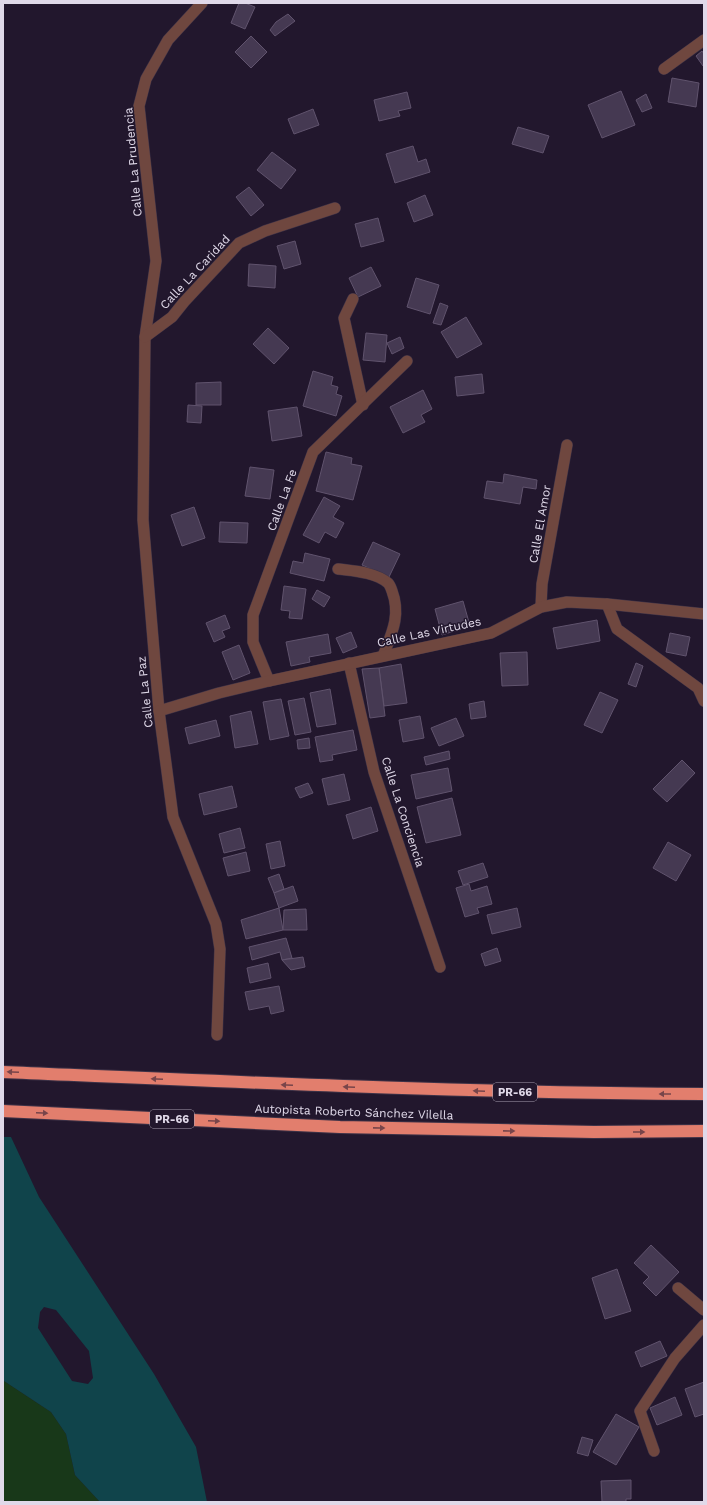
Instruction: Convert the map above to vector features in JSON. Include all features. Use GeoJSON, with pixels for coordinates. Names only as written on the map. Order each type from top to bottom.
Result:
{"type":"FeatureCollection","features":[{"type":"Feature","properties":{"kind":"highway","name":"Autopista Roberto Sánchez Vilella"},"geometry":{"type":"LineString","coordinates":[[3,1072],[326,1086],[583,1093],[704,1094]]}},
{"type":"Feature","properties":{"kind":"highway","name":"Autopista Roberto Sánchez Vilella"},"geometry":{"type":"LineString","coordinates":[[3,1111],[340,1127],[594,1132],[704,1132]]}},
{"type":"Feature","properties":{"kind":"street","name":"Calle La Prudencia"},"geometry":{"type":"LineString","coordinates":[[146,337],[156,261],[140,106],[146,79],[168,40],[202,3]]}},
{"type":"Feature","properties":{"kind":"street"},"geometry":{"type":"LineString","coordinates":[[664,69],[704,40]]}},
{"type":"Feature","properties":{"kind":"street","name":"Calle La Caridad"},"geometry":{"type":"LineString","coordinates":[[146,337],[172,317],[239,243],[265,230],[335,208]]}},
{"type":"Feature","properties":{"kind":"street"},"geometry":{"type":"LineString","coordinates":[[353,298],[344,318],[362,405]]}},
{"type":"Feature","properties":{"kind":"street","name":"Calle La Paz"},"geometry":{"type":"LineString","coordinates":[[146,337],[142,464],[143,520],[160,710],[173,817],[216,924],[220,949],[217,1035]]}},
{"type":"Feature","properties":{"kind":"street","name":"Calle La Fe"},"geometry":{"type":"LineString","coordinates":[[269,681],[253,642],[253,615],[313,452],[408,361]]}},
{"type":"Feature","properties":{"kind":"street","name":"Calle El Amor"},"geometry":{"type":"LineString","coordinates":[[541,607],[542,584],[567,445]]}},
{"type":"Feature","properties":{"kind":"street"},"geometry":{"type":"LineString","coordinates":[[338,569],[363,572],[389,583],[394,596],[397,613],[383,656]]}},
{"type":"Feature","properties":{"kind":"street","name":"Calle Las Virtudes"},"geometry":{"type":"LineString","coordinates":[[160,710],[219,693],[269,681],[490,633],[541,607],[567,602],[607,604],[704,614]]}},
{"type":"Feature","properties":{"kind":"street"},"geometry":{"type":"LineString","coordinates":[[607,604],[617,629],[698,688],[704,701]]}},
{"type":"Feature","properties":{"kind":"street","name":"Calle La Conciencia"},"geometry":{"type":"LineString","coordinates":[[349,663],[374,772],[440,967]]}},
{"type":"Feature","properties":{"kind":"street"},"geometry":{"type":"LineString","coordinates":[[678,1288],[704,1310]]}},
{"type":"Feature","properties":{"kind":"street"},"geometry":{"type":"LineString","coordinates":[[654,1450],[640,1411],[675,1358],[704,1325]]}},
{"type":"Feature","properties":{"kind":"shaded area"},"geometry":{"type":"Polygon","coordinates":[[[3,1137],[11,1137],[39,1197],[154,1374],[196,1447],[207,1502],[100,1502],[75,1475],[66,1434],[51,1412],[4,1381],[3,1137]],[[44,1307],[40,1312],[38,1328],[72,1381],[88,1384],[93,1378],[89,1351],[56,1310],[44,1307]]]}},
{"type":"Feature","properties":{"kind":"shaded area"},"geometry":{"type":"Polygon","coordinates":[[[3,1379],[51,1412],[66,1434],[75,1475],[100,1502],[3,1502],[3,1379]]]}},
{"type":"Feature","properties":{"kind":"building"},"geometry":{"type":"Polygon","coordinates":[[[239,3],[245,3],[255,7],[245,29],[231,23],[239,3]]]}},
{"type":"Feature","properties":{"kind":"building"},"geometry":{"type":"Polygon","coordinates":[[[288,14],[295,21],[275,36],[270,30],[276,22],[288,14]]]}},
{"type":"Feature","properties":{"kind":"building"},"geometry":{"type":"Polygon","coordinates":[[[251,36],[267,52],[251,68],[235,52],[251,36]]]}},
{"type":"Feature","properties":{"kind":"building"},"geometry":{"type":"Polygon","coordinates":[[[702,51],[704,54],[703,66],[696,56],[702,51]]]}},
{"type":"Feature","properties":{"kind":"building"},"geometry":{"type":"Polygon","coordinates":[[[672,78],[699,83],[696,107],[668,102],[672,78]]]}},
{"type":"Feature","properties":{"kind":"building"},"geometry":{"type":"Polygon","coordinates":[[[621,91],[635,125],[602,138],[588,105],[621,91]]]}},
{"type":"Feature","properties":{"kind":"building"},"geometry":{"type":"Polygon","coordinates":[[[407,92],[411,108],[398,111],[400,116],[379,121],[374,100],[407,92]]]}},
{"type":"Feature","properties":{"kind":"building"},"geometry":{"type":"Polygon","coordinates":[[[646,94],[652,108],[642,112],[636,100],[646,94]]]}},
{"type":"Feature","properties":{"kind":"building"},"geometry":{"type":"Polygon","coordinates":[[[313,109],[319,125],[294,134],[288,119],[313,109]]]}},
{"type":"Feature","properties":{"kind":"building"},"geometry":{"type":"Polygon","coordinates":[[[518,127],[549,136],[543,153],[512,144],[518,127]]]}},
{"type":"Feature","properties":{"kind":"building"},"geometry":{"type":"Polygon","coordinates":[[[413,146],[418,162],[426,159],[430,172],[395,183],[386,154],[413,146]]]}},
{"type":"Feature","properties":{"kind":"building"},"geometry":{"type":"Polygon","coordinates":[[[272,152],[296,170],[281,189],[257,170],[272,152]]]}},
{"type":"Feature","properties":{"kind":"building"},"geometry":{"type":"Polygon","coordinates":[[[249,187],[264,205],[251,216],[236,197],[249,187]]]}},
{"type":"Feature","properties":{"kind":"building"},"geometry":{"type":"Polygon","coordinates":[[[425,195],[433,215],[414,222],[407,203],[425,195]]]}},
{"type":"Feature","properties":{"kind":"building"},"geometry":{"type":"Polygon","coordinates":[[[378,218],[384,241],[361,247],[355,224],[378,218]]]}},
{"type":"Feature","properties":{"kind":"building"},"geometry":{"type":"Polygon","coordinates":[[[295,241],[301,264],[284,269],[277,246],[295,241]]]}},
{"type":"Feature","properties":{"kind":"building"},"geometry":{"type":"Polygon","coordinates":[[[249,264],[276,266],[275,288],[248,286],[249,264]]]}},
{"type":"Feature","properties":{"kind":"building"},"geometry":{"type":"Polygon","coordinates":[[[371,267],[381,286],[358,297],[349,278],[371,267]]]}},
{"type":"Feature","properties":{"kind":"building"},"geometry":{"type":"Polygon","coordinates":[[[416,278],[439,285],[430,314],[407,307],[416,278]]]}},
{"type":"Feature","properties":{"kind":"building"},"geometry":{"type":"Polygon","coordinates":[[[440,303],[448,306],[441,325],[433,323],[440,303]]]}},
{"type":"Feature","properties":{"kind":"building"},"geometry":{"type":"Polygon","coordinates":[[[466,317],[482,344],[457,358],[441,332],[466,317]]]}},
{"type":"Feature","properties":{"kind":"building"},"geometry":{"type":"Polygon","coordinates":[[[268,328],[289,348],[274,364],[253,344],[268,328]]]}},
{"type":"Feature","properties":{"kind":"building"},"geometry":{"type":"Polygon","coordinates":[[[366,333],[387,335],[385,362],[363,360],[366,333]]]}},
{"type":"Feature","properties":{"kind":"building"},"geometry":{"type":"Polygon","coordinates":[[[400,337],[404,348],[392,354],[387,343],[400,337]]]}},
{"type":"Feature","properties":{"kind":"building"},"geometry":{"type":"Polygon","coordinates":[[[313,371],[333,377],[331,385],[338,387],[336,394],[342,396],[336,416],[303,406],[313,371]]]}},
{"type":"Feature","properties":{"kind":"building"},"geometry":{"type":"Polygon","coordinates":[[[482,374],[484,393],[457,396],[455,377],[482,374]]]}},
{"type":"Feature","properties":{"kind":"building"},"geometry":{"type":"Polygon","coordinates":[[[221,382],[221,405],[196,405],[196,383],[221,382]]]}},
{"type":"Feature","properties":{"kind":"building"},"geometry":{"type":"Polygon","coordinates":[[[423,390],[432,409],[421,415],[425,422],[403,433],[390,407],[423,390]]]}},
{"type":"Feature","properties":{"kind":"building"},"geometry":{"type":"Polygon","coordinates":[[[188,405],[202,406],[201,423],[187,422],[188,405]]]}},
{"type":"Feature","properties":{"kind":"building"},"geometry":{"type":"Polygon","coordinates":[[[297,407],[302,436],[272,441],[268,411],[297,407]]]}},
{"type":"Feature","properties":{"kind":"building"},"geometry":{"type":"Polygon","coordinates":[[[326,452],[352,458],[351,464],[362,466],[353,500],[316,491],[326,452]]]}},
{"type":"Feature","properties":{"kind":"building"},"geometry":{"type":"Polygon","coordinates":[[[250,467],[274,470],[270,499],[245,496],[250,467]]]}},
{"type":"Feature","properties":{"kind":"building"},"geometry":{"type":"Polygon","coordinates":[[[504,474],[537,480],[536,489],[523,487],[520,504],[484,498],[487,481],[503,483],[504,474]]]}},
{"type":"Feature","properties":{"kind":"building"},"geometry":{"type":"Polygon","coordinates":[[[324,497],[340,506],[333,517],[344,523],[336,538],[325,532],[319,543],[303,535],[324,497]]]}},
{"type":"Feature","properties":{"kind":"building"},"geometry":{"type":"Polygon","coordinates":[[[194,507],[205,538],[182,546],[171,515],[194,507]]]}},
{"type":"Feature","properties":{"kind":"building"},"geometry":{"type":"Polygon","coordinates":[[[220,522],[248,523],[247,543],[219,542],[220,522]]]}},
{"type":"Feature","properties":{"kind":"building"},"geometry":{"type":"Polygon","coordinates":[[[373,542],[400,554],[389,577],[362,565],[373,542]]]}},
{"type":"Feature","properties":{"kind":"building"},"geometry":{"type":"Polygon","coordinates":[[[305,553],[330,559],[324,581],[290,573],[293,561],[303,563],[305,553]]]}},
{"type":"Feature","properties":{"kind":"building"},"geometry":{"type":"Polygon","coordinates":[[[284,586],[306,589],[302,619],[289,618],[290,611],[281,610],[284,586]]]}},
{"type":"Feature","properties":{"kind":"building"},"geometry":{"type":"Polygon","coordinates":[[[317,590],[330,597],[324,607],[312,599],[317,590]]]}},
{"type":"Feature","properties":{"kind":"building"},"geometry":{"type":"Polygon","coordinates":[[[463,601],[470,626],[442,635],[435,609],[463,601]]]}},
{"type":"Feature","properties":{"kind":"building"},"geometry":{"type":"Polygon","coordinates":[[[225,615],[230,628],[222,631],[225,637],[214,642],[206,623],[225,615]]]}},
{"type":"Feature","properties":{"kind":"building"},"geometry":{"type":"Polygon","coordinates":[[[597,620],[600,641],[557,649],[553,628],[597,620]]]}},
{"type":"Feature","properties":{"kind":"building"},"geometry":{"type":"Polygon","coordinates":[[[351,632],[357,647],[343,653],[336,638],[351,632]]]}},
{"type":"Feature","properties":{"kind":"building"},"geometry":{"type":"Polygon","coordinates":[[[670,633],[690,637],[686,656],[666,652],[670,633]]]}},
{"type":"Feature","properties":{"kind":"building"},"geometry":{"type":"Polygon","coordinates":[[[328,634],[331,653],[309,657],[310,662],[291,666],[286,642],[328,634]]]}},
{"type":"Feature","properties":{"kind":"building"},"geometry":{"type":"Polygon","coordinates":[[[239,645],[250,673],[233,680],[222,652],[239,645]]]}},
{"type":"Feature","properties":{"kind":"building"},"geometry":{"type":"Polygon","coordinates":[[[527,652],[528,685],[502,686],[500,653],[527,652]]]}},
{"type":"Feature","properties":{"kind":"building"},"geometry":{"type":"Polygon","coordinates":[[[636,663],[643,666],[636,687],[628,684],[636,663]]]}},
{"type":"Feature","properties":{"kind":"building"},"geometry":{"type":"Polygon","coordinates":[[[401,664],[407,703],[384,706],[379,668],[401,664]]]}},
{"type":"Feature","properties":{"kind":"building"},"geometry":{"type":"Polygon","coordinates":[[[379,668],[385,716],[370,718],[362,669],[379,668]]]}},
{"type":"Feature","properties":{"kind":"building"},"geometry":{"type":"Polygon","coordinates":[[[330,689],[336,724],[317,727],[310,693],[330,689]]]}},
{"type":"Feature","properties":{"kind":"building"},"geometry":{"type":"Polygon","coordinates":[[[600,692],[618,700],[602,733],[584,725],[600,692]]]}},
{"type":"Feature","properties":{"kind":"building"},"geometry":{"type":"Polygon","coordinates":[[[304,698],[311,732],[295,735],[288,701],[304,698]]]}},
{"type":"Feature","properties":{"kind":"building"},"geometry":{"type":"Polygon","coordinates":[[[281,699],[289,736],[270,740],[263,702],[281,699]]]}},
{"type":"Feature","properties":{"kind":"building"},"geometry":{"type":"Polygon","coordinates":[[[484,701],[486,717],[471,719],[469,704],[484,701]]]}},
{"type":"Feature","properties":{"kind":"building"},"geometry":{"type":"Polygon","coordinates":[[[251,711],[258,744],[235,748],[230,716],[251,711]]]}},
{"type":"Feature","properties":{"kind":"building"},"geometry":{"type":"Polygon","coordinates":[[[420,716],[424,738],[403,742],[399,720],[420,716]]]}},
{"type":"Feature","properties":{"kind":"building"},"geometry":{"type":"Polygon","coordinates":[[[456,718],[464,736],[439,746],[431,728],[456,718]]]}},
{"type":"Feature","properties":{"kind":"building"},"geometry":{"type":"Polygon","coordinates":[[[216,720],[220,736],[189,744],[185,728],[216,720]]]}},
{"type":"Feature","properties":{"kind":"building"},"geometry":{"type":"Polygon","coordinates":[[[353,730],[357,750],[332,755],[333,760],[320,762],[315,737],[353,730]]]}},
{"type":"Feature","properties":{"kind":"building"},"geometry":{"type":"Polygon","coordinates":[[[309,738],[310,748],[298,749],[297,740],[309,738]]]}},
{"type":"Feature","properties":{"kind":"building"},"geometry":{"type":"Polygon","coordinates":[[[449,751],[450,759],[426,765],[424,757],[449,751]]]}},
{"type":"Feature","properties":{"kind":"building"},"geometry":{"type":"Polygon","coordinates":[[[682,760],[695,773],[667,802],[653,789],[682,760]]]}},
{"type":"Feature","properties":{"kind":"building"},"geometry":{"type":"Polygon","coordinates":[[[448,768],[452,791],[416,799],[411,775],[448,768]]]}},
{"type":"Feature","properties":{"kind":"building"},"geometry":{"type":"Polygon","coordinates":[[[344,774],[350,800],[328,805],[322,779],[344,774]]]}},
{"type":"Feature","properties":{"kind":"building"},"geometry":{"type":"Polygon","coordinates":[[[308,783],[313,793],[300,798],[295,788],[308,783]]]}},
{"type":"Feature","properties":{"kind":"building"},"geometry":{"type":"Polygon","coordinates":[[[232,786],[237,807],[204,815],[199,794],[232,786]]]}},
{"type":"Feature","properties":{"kind":"building"},"geometry":{"type":"Polygon","coordinates":[[[452,798],[461,835],[426,843],[417,807],[452,798]]]}},
{"type":"Feature","properties":{"kind":"building"},"geometry":{"type":"Polygon","coordinates":[[[371,807],[378,831],[353,839],[346,815],[371,807]]]}},
{"type":"Feature","properties":{"kind":"building"},"geometry":{"type":"Polygon","coordinates":[[[240,828],[245,848],[224,853],[219,834],[240,828]]]}},
{"type":"Feature","properties":{"kind":"building"},"geometry":{"type":"Polygon","coordinates":[[[280,841],[285,866],[271,869],[266,844],[280,841]]]}},
{"type":"Feature","properties":{"kind":"building"},"geometry":{"type":"Polygon","coordinates":[[[668,842],[691,855],[676,881],[653,868],[668,842]]]}},
{"type":"Feature","properties":{"kind":"building"},"geometry":{"type":"Polygon","coordinates":[[[246,852],[250,871],[228,876],[223,858],[246,852]]]}},
{"type":"Feature","properties":{"kind":"building"},"geometry":{"type":"Polygon","coordinates":[[[483,863],[488,877],[463,885],[458,871],[483,863]]]}},
{"type":"Feature","properties":{"kind":"building"},"geometry":{"type":"Polygon","coordinates":[[[279,874],[284,889],[274,893],[268,878],[279,874]]]}},
{"type":"Feature","properties":{"kind":"building"},"geometry":{"type":"Polygon","coordinates":[[[469,884],[471,891],[487,886],[492,904],[477,908],[479,913],[465,917],[456,888],[469,884]]]}},
{"type":"Feature","properties":{"kind":"building"},"geometry":{"type":"Polygon","coordinates":[[[293,886],[298,901],[279,908],[274,893],[293,886]]]}},
{"type":"Feature","properties":{"kind":"building"},"geometry":{"type":"Polygon","coordinates":[[[279,908],[283,930],[246,939],[241,920],[279,908]]]}},
{"type":"Feature","properties":{"kind":"building"},"geometry":{"type":"Polygon","coordinates":[[[517,908],[521,927],[492,934],[487,915],[517,908]]]}},
{"type":"Feature","properties":{"kind":"building"},"geometry":{"type":"Polygon","coordinates":[[[306,909],[307,930],[283,930],[284,910],[306,909]]]}},
{"type":"Feature","properties":{"kind":"building"},"geometry":{"type":"Polygon","coordinates":[[[286,938],[292,958],[282,960],[280,952],[252,960],[249,947],[286,938]]]}},
{"type":"Feature","properties":{"kind":"building"},"geometry":{"type":"Polygon","coordinates":[[[497,948],[501,961],[485,966],[481,954],[497,948]]]}},
{"type":"Feature","properties":{"kind":"building"},"geometry":{"type":"Polygon","coordinates":[[[303,957],[305,967],[291,970],[282,960],[303,957]]]}},
{"type":"Feature","properties":{"kind":"building"},"geometry":{"type":"Polygon","coordinates":[[[268,963],[271,978],[250,983],[247,968],[268,963]]]}},
{"type":"Feature","properties":{"kind":"building"},"geometry":{"type":"Polygon","coordinates":[[[279,986],[284,1011],[271,1014],[269,1006],[249,1010],[245,992],[279,986]]]}},
{"type":"Feature","properties":{"kind":"building"},"geometry":{"type":"Polygon","coordinates":[[[651,1245],[679,1272],[656,1296],[643,1283],[649,1277],[634,1263],[651,1245]]]}},
{"type":"Feature","properties":{"kind":"building"},"geometry":{"type":"Polygon","coordinates":[[[617,1269],[631,1311],[605,1319],[592,1278],[617,1269]]]}},
{"type":"Feature","properties":{"kind":"building"},"geometry":{"type":"Polygon","coordinates":[[[660,1341],[667,1356],[641,1367],[635,1352],[660,1341]]]}},
{"type":"Feature","properties":{"kind":"building"},"geometry":{"type":"Polygon","coordinates":[[[704,1382],[704,1414],[695,1417],[685,1389],[704,1382]]]}},
{"type":"Feature","properties":{"kind":"building"},"geometry":{"type":"Polygon","coordinates":[[[675,1397],[682,1415],[657,1425],[650,1408],[675,1397]]]}},
{"type":"Feature","properties":{"kind":"building"},"geometry":{"type":"Polygon","coordinates":[[[616,1414],[639,1427],[616,1465],[593,1452],[616,1414]]]}},
{"type":"Feature","properties":{"kind":"building"},"geometry":{"type":"Polygon","coordinates":[[[582,1437],[593,1440],[588,1456],[577,1453],[582,1437]]]}},
{"type":"Feature","properties":{"kind":"building"},"geometry":{"type":"Polygon","coordinates":[[[631,1480],[631,1499],[626,1499],[626,1502],[602,1502],[601,1481],[631,1480]]]}}]}
